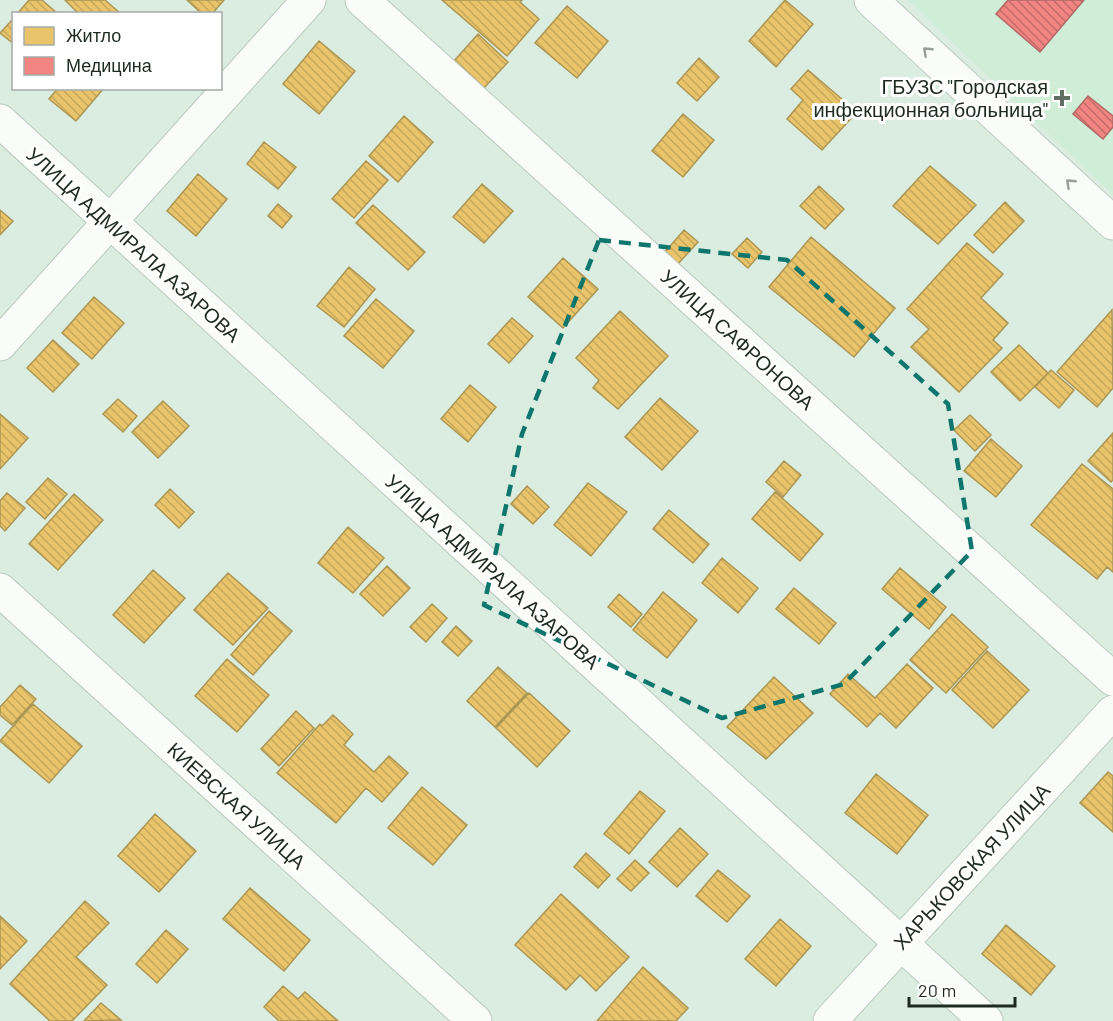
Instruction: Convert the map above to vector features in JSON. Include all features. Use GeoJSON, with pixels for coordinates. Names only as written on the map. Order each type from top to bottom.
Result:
{"type":"FeatureCollection","features":[{"type":"Feature","properties":{"kind":"street"},"geometry":{"type":"LineString","coordinates":[[0,344],[309,0]]}},
{"type":"Feature","properties":{"kind":"street","name":"УЛИЦА САФРОНОВА"},"geometry":{"type":"LineString","coordinates":[[362,0],[1113,679]]}},
{"type":"Feature","properties":{"kind":"street"},"geometry":{"type":"LineString","coordinates":[[871,0],[1113,223]]}},
{"type":"Feature","properties":{"kind":"street","name":"УЛИЦА АДМИРАЛА АЗАРОВА"},"geometry":{"type":"LineString","coordinates":[[0,121],[986,1021]]}},
{"type":"Feature","properties":{"kind":"street","name":"КИЕВСКАЯ УЛИЦА"},"geometry":{"type":"LineString","coordinates":[[0,590],[475,1021]]}},
{"type":"Feature","properties":{"kind":"street","name":"ХАРЬКОВСКАЯ УЛИЦА"},"geometry":{"type":"LineString","coordinates":[[830,1021],[1113,711]]}},
{"type":"Feature","properties":{"kind":"highlighted area"},"geometry":{"type":"Polygon","coordinates":[[[599,240],[787,260],[948,404],[972,551],[844,684],[722,718],[484,605],[522,434],[599,240]]]}},
{"type":"Feature","properties":{"kind":"shaded area","name":"ГБУЗС \"Городская инфекционная больница\""},"geometry":{"type":"Polygon","coordinates":[[[908,0],[1113,0],[1113,195],[908,0]]]}},
{"type":"Feature","properties":{"kind":"building: Житло"},"geometry":{"type":"Polygon","coordinates":[[[29,0],[42,0],[56,12],[19,12],[29,0]]]}},
{"type":"Feature","properties":{"kind":"building: Житло"},"geometry":{"type":"Polygon","coordinates":[[[65,0],[105,0],[119,12],[77,12],[65,0]]]}},
{"type":"Feature","properties":{"kind":"building: Житло"},"geometry":{"type":"Polygon","coordinates":[[[187,0],[224,0],[214,12],[200,12],[187,0]]]}},
{"type":"Feature","properties":{"kind":"building: Житло"},"geometry":{"type":"Polygon","coordinates":[[[442,0],[522,0],[520,2],[539,19],[507,56],[442,0]]]}},
{"type":"Feature","properties":{"kind":"building: Житло"},"geometry":{"type":"Polygon","coordinates":[[[785,0],[813,24],[776,67],[749,41],[785,0]]]}},
{"type":"Feature","properties":{"kind":"building: Житло"},"geometry":{"type":"Polygon","coordinates":[[[567,6],[608,41],[577,78],[535,43],[567,6]]]}},
{"type":"Feature","properties":{"kind":"building: Житло"},"geometry":{"type":"Polygon","coordinates":[[[12,20],[12,42],[0,33],[12,20]]]}},
{"type":"Feature","properties":{"kind":"building: Житло"},"geometry":{"type":"Polygon","coordinates":[[[478,34],[508,62],[484,88],[454,61],[478,34]]]}},
{"type":"Feature","properties":{"kind":"building: Житло"},"geometry":{"type":"Polygon","coordinates":[[[319,41],[355,71],[319,114],[283,84],[319,41]]]}},
{"type":"Feature","properties":{"kind":"building: Житло"},"geometry":{"type":"Polygon","coordinates":[[[699,58],[719,77],[697,101],[677,83],[699,58]]]}},
{"type":"Feature","properties":{"kind":"building: Житло"},"geometry":{"type":"Polygon","coordinates":[[[808,70],[857,112],[822,150],[787,119],[803,100],[791,89],[808,70]]]}},
{"type":"Feature","properties":{"kind":"building: Житло"},"geometry":{"type":"Polygon","coordinates":[[[56,90],[102,90],[76,121],[49,99],[56,90]]]}},
{"type":"Feature","properties":{"kind":"building: Житло"},"geometry":{"type":"Polygon","coordinates":[[[683,114],[714,140],[683,177],[652,151],[683,114]]]}},
{"type":"Feature","properties":{"kind":"building: Житло"},"geometry":{"type":"Polygon","coordinates":[[[404,116],[433,142],[398,182],[369,156],[404,116]]]}},
{"type":"Feature","properties":{"kind":"building: Житло"},"geometry":{"type":"Polygon","coordinates":[[[264,142],[296,167],[278,189],[247,164],[264,142]]]}},
{"type":"Feature","properties":{"kind":"building: Житло"},"geometry":{"type":"Polygon","coordinates":[[[366,161],[388,180],[354,218],[332,199],[366,161]]]}},
{"type":"Feature","properties":{"kind":"building: Житло"},"geometry":{"type":"Polygon","coordinates":[[[930,166],[976,205],[938,244],[893,206],[930,166]]]}},
{"type":"Feature","properties":{"kind":"building: Житло"},"geometry":{"type":"Polygon","coordinates":[[[198,174],[227,199],[196,236],[167,211],[198,174]]]}},
{"type":"Feature","properties":{"kind":"building: Житло"},"geometry":{"type":"Polygon","coordinates":[[[482,184],[513,211],[484,243],[453,217],[482,184]]]}},
{"type":"Feature","properties":{"kind":"building: Житло"},"geometry":{"type":"Polygon","coordinates":[[[819,186],[844,209],[825,229],[800,206],[819,186]]]}},
{"type":"Feature","properties":{"kind":"building: Житло"},"geometry":{"type":"Polygon","coordinates":[[[1005,202],[1024,221],[993,253],[974,235],[1005,202]]]}},
{"type":"Feature","properties":{"kind":"building: Житло"},"geometry":{"type":"Polygon","coordinates":[[[278,204],[292,216],[282,228],[268,216],[278,204]]]}},
{"type":"Feature","properties":{"kind":"building: Житло"},"geometry":{"type":"Polygon","coordinates":[[[373,205],[425,252],[408,270],[356,223],[373,205]]]}},
{"type":"Feature","properties":{"kind":"building: Житло"},"geometry":{"type":"Polygon","coordinates":[[[0,210],[13,221],[0,235],[0,210]]]}},
{"type":"Feature","properties":{"kind":"building: Житло"},"geometry":{"type":"Polygon","coordinates":[[[684,230],[698,242],[678,264],[665,252],[684,230]]]}},
{"type":"Feature","properties":{"kind":"building: Житло"},"geometry":{"type":"Polygon","coordinates":[[[811,237],[895,308],[854,357],[769,287],[811,237]]]}},
{"type":"Feature","properties":{"kind":"building: Житло"},"geometry":{"type":"Polygon","coordinates":[[[747,238],[762,252],[748,268],[732,254],[747,238]]]}},
{"type":"Feature","properties":{"kind":"building: Житло"},"geometry":{"type":"Polygon","coordinates":[[[967,243],[1003,274],[981,298],[1008,323],[993,340],[1002,348],[959,392],[911,347],[929,329],[907,309],[967,243]]]}},
{"type":"Feature","properties":{"kind":"building: Житло"},"geometry":{"type":"Polygon","coordinates":[[[563,258],[598,289],[563,328],[528,297],[563,258]]]}},
{"type":"Feature","properties":{"kind":"building: Житло"},"geometry":{"type":"Polygon","coordinates":[[[349,267],[375,289],[344,327],[317,306],[349,267]]]}},
{"type":"Feature","properties":{"kind":"building: Житло"},"geometry":{"type":"Polygon","coordinates":[[[94,297],[124,323],[92,359],[62,333],[94,297]]]}},
{"type":"Feature","properties":{"kind":"building: Житло"},"geometry":{"type":"Polygon","coordinates":[[[376,299],[414,331],[383,368],[344,336],[376,299]]]}},
{"type":"Feature","properties":{"kind":"building: Житло"},"geometry":{"type":"Polygon","coordinates":[[[1112,310],[1113,388],[1097,407],[1057,372],[1112,310]]]}},
{"type":"Feature","properties":{"kind":"building: Житло"},"geometry":{"type":"Polygon","coordinates":[[[620,311],[668,356],[618,409],[593,388],[599,380],[576,358],[620,311]]]}},
{"type":"Feature","properties":{"kind":"building: Житло"},"geometry":{"type":"Polygon","coordinates":[[[512,318],[533,336],[509,363],[488,344],[512,318]]]}},
{"type":"Feature","properties":{"kind":"building: Житло"},"geometry":{"type":"Polygon","coordinates":[[[53,340],[79,364],[53,392],[27,368],[53,340]]]}},
{"type":"Feature","properties":{"kind":"building: Житло"},"geometry":{"type":"Polygon","coordinates":[[[1019,345],[1048,373],[1020,401],[991,372],[1019,345]]]}},
{"type":"Feature","properties":{"kind":"building: Житло"},"geometry":{"type":"Polygon","coordinates":[[[1051,370],[1074,390],[1059,408],[1035,387],[1051,370]]]}},
{"type":"Feature","properties":{"kind":"building: Житло"},"geometry":{"type":"Polygon","coordinates":[[[470,385],[496,407],[468,442],[441,419],[470,385]]]}},
{"type":"Feature","properties":{"kind":"building: Житло"},"geometry":{"type":"Polygon","coordinates":[[[660,398],[698,431],[662,470],[625,437],[660,398]]]}},
{"type":"Feature","properties":{"kind":"building: Житло"},"geometry":{"type":"Polygon","coordinates":[[[118,399],[137,416],[123,432],[103,414],[118,399]]]}},
{"type":"Feature","properties":{"kind":"building: Житло"},"geometry":{"type":"Polygon","coordinates":[[[163,401],[189,426],[158,458],[132,432],[163,401]]]}},
{"type":"Feature","properties":{"kind":"building: Житло"},"geometry":{"type":"Polygon","coordinates":[[[0,414],[28,438],[0,469],[0,414]]]}},
{"type":"Feature","properties":{"kind":"building: Житло"},"geometry":{"type":"Polygon","coordinates":[[[970,415],[991,435],[975,451],[954,430],[970,415]]]}},
{"type":"Feature","properties":{"kind":"building: Житло"},"geometry":{"type":"Polygon","coordinates":[[[1113,433],[1113,480],[1111,482],[1088,461],[1113,433]]]}},
{"type":"Feature","properties":{"kind":"building: Житло"},"geometry":{"type":"Polygon","coordinates":[[[991,439],[1022,466],[996,497],[964,471],[991,439]]]}},
{"type":"Feature","properties":{"kind":"building: Житло"},"geometry":{"type":"Polygon","coordinates":[[[784,461],[801,475],[783,497],[766,482],[784,461]]]}},
{"type":"Feature","properties":{"kind":"building: Житло"},"geometry":{"type":"Polygon","coordinates":[[[1082,464],[1113,489],[1113,572],[1107,567],[1097,579],[1031,525],[1082,464]]]}},
{"type":"Feature","properties":{"kind":"building: Житло"},"geometry":{"type":"Polygon","coordinates":[[[48,478],[67,494],[45,519],[26,502],[48,478]]]}},
{"type":"Feature","properties":{"kind":"building: Житло"},"geometry":{"type":"Polygon","coordinates":[[[588,483],[627,512],[591,556],[554,525],[588,483]]]}},
{"type":"Feature","properties":{"kind":"building: Житло"},"geometry":{"type":"Polygon","coordinates":[[[527,486],[549,507],[533,524],[511,504],[527,486]]]}},
{"type":"Feature","properties":{"kind":"building: Житло"},"geometry":{"type":"Polygon","coordinates":[[[170,489],[194,512],[179,528],[155,505],[170,489]]]}},
{"type":"Feature","properties":{"kind":"building: Житло"},"geometry":{"type":"Polygon","coordinates":[[[775,492],[823,534],[800,561],[752,519],[775,492]]]}},
{"type":"Feature","properties":{"kind":"building: Житло"},"geometry":{"type":"Polygon","coordinates":[[[7,493],[25,508],[5,531],[0,526],[0,501],[7,493]]]}},
{"type":"Feature","properties":{"kind":"building: Житло"},"geometry":{"type":"Polygon","coordinates":[[[74,494],[103,520],[58,570],[29,544],[74,494]]]}},
{"type":"Feature","properties":{"kind":"building: Житло"},"geometry":{"type":"Polygon","coordinates":[[[669,510],[709,544],[693,563],[653,529],[669,510]]]}},
{"type":"Feature","properties":{"kind":"building: Житло"},"geometry":{"type":"Polygon","coordinates":[[[348,527],[384,558],[353,593],[318,563],[348,527]]]}},
{"type":"Feature","properties":{"kind":"building: Житло"},"geometry":{"type":"Polygon","coordinates":[[[722,558],[758,588],[738,613],[702,583],[722,558]]]}},
{"type":"Feature","properties":{"kind":"building: Житло"},"geometry":{"type":"Polygon","coordinates":[[[387,566],[410,588],[383,616],[360,594],[387,566]]]}},
{"type":"Feature","properties":{"kind":"building: Житло"},"geometry":{"type":"Polygon","coordinates":[[[900,568],[946,607],[929,629],[882,589],[900,568]]]}},
{"type":"Feature","properties":{"kind":"building: Житло"},"geometry":{"type":"Polygon","coordinates":[[[153,570],[185,598],[144,643],[113,615],[153,570]]]}},
{"type":"Feature","properties":{"kind":"building: Житло"},"geometry":{"type":"Polygon","coordinates":[[[228,573],[268,608],[233,645],[194,610],[228,573]]]}},
{"type":"Feature","properties":{"kind":"building: Житло"},"geometry":{"type":"Polygon","coordinates":[[[794,588],[836,623],[819,644],[776,609],[794,588]]]}},
{"type":"Feature","properties":{"kind":"building: Житло"},"geometry":{"type":"Polygon","coordinates":[[[663,592],[697,620],[667,658],[633,630],[663,592]]]}},
{"type":"Feature","properties":{"kind":"building: Житло"},"geometry":{"type":"Polygon","coordinates":[[[619,594],[642,614],[631,627],[608,607],[619,594]]]}},
{"type":"Feature","properties":{"kind":"building: Житло"},"geometry":{"type":"Polygon","coordinates":[[[432,604],[447,618],[426,642],[410,627],[432,604]]]}},
{"type":"Feature","properties":{"kind":"building: Житло"},"geometry":{"type":"Polygon","coordinates":[[[269,611],[292,631],[253,675],[231,655],[269,611]]]}},
{"type":"Feature","properties":{"kind":"building: Житло"},"geometry":{"type":"Polygon","coordinates":[[[952,614],[988,647],[946,693],[910,660],[952,614]]]}},
{"type":"Feature","properties":{"kind":"building: Житло"},"geometry":{"type":"Polygon","coordinates":[[[456,626],[472,641],[458,656],[442,642],[456,626]]]}},
{"type":"Feature","properties":{"kind":"building: Житло"},"geometry":{"type":"Polygon","coordinates":[[[987,651],[1029,690],[993,728],[952,690],[987,651]]]}},
{"type":"Feature","properties":{"kind":"building: Житло"},"geometry":{"type":"Polygon","coordinates":[[[227,659],[269,695],[237,732],[195,696],[227,659]]]}},
{"type":"Feature","properties":{"kind":"building: Житло"},"geometry":{"type":"Polygon","coordinates":[[[907,664],[933,688],[896,728],[880,713],[867,727],[830,694],[848,674],[875,698],[907,664]]]}},
{"type":"Feature","properties":{"kind":"building: Житло"},"geometry":{"type":"Polygon","coordinates":[[[498,667],[527,693],[495,727],[467,701],[498,667]]]}},
{"type":"Feature","properties":{"kind":"building: Житло"},"geometry":{"type":"Polygon","coordinates":[[[774,677],[813,713],[766,759],[727,727],[774,677]]]}},
{"type":"Feature","properties":{"kind":"building: Житло"},"geometry":{"type":"Polygon","coordinates":[[[20,685],[36,699],[12,725],[0,715],[0,707],[20,685]]]}},
{"type":"Feature","properties":{"kind":"building: Житло"},"geometry":{"type":"Polygon","coordinates":[[[529,693],[570,731],[537,767],[496,728],[529,693]]]}},
{"type":"Feature","properties":{"kind":"building: Житло"},"geometry":{"type":"Polygon","coordinates":[[[33,704],[82,746],[49,783],[0,741],[33,704]]]}},
{"type":"Feature","properties":{"kind":"building: Житло"},"geometry":{"type":"Polygon","coordinates":[[[296,711],[314,728],[279,766],[261,749],[296,711]]]}},
{"type":"Feature","properties":{"kind":"building: Житло"},"geometry":{"type":"Polygon","coordinates":[[[333,715],[353,734],[344,745],[374,772],[389,756],[408,773],[382,802],[366,788],[336,823],[277,773],[320,724],[322,726],[333,715]]]}},
{"type":"Feature","properties":{"kind":"building: Житло"},"geometry":{"type":"Polygon","coordinates":[[[1108,772],[1113,776],[1113,832],[1080,803],[1108,772]]]}},
{"type":"Feature","properties":{"kind":"building: Житло"},"geometry":{"type":"Polygon","coordinates":[[[876,774],[928,815],[897,854],[845,813],[876,774]]]}},
{"type":"Feature","properties":{"kind":"building: Житло"},"geometry":{"type":"Polygon","coordinates":[[[422,787],[467,825],[433,865],[388,828],[422,787]]]}},
{"type":"Feature","properties":{"kind":"building: Житло"},"geometry":{"type":"Polygon","coordinates":[[[640,791],[665,811],[629,854],[604,834],[640,791]]]}},
{"type":"Feature","properties":{"kind":"building: Житло"},"geometry":{"type":"Polygon","coordinates":[[[155,814],[196,851],[159,892],[118,856],[155,814]]]}},
{"type":"Feature","properties":{"kind":"building: Житло"},"geometry":{"type":"Polygon","coordinates":[[[680,828],[708,854],[677,887],[649,862],[680,828]]]}},
{"type":"Feature","properties":{"kind":"building: Житло"},"geometry":{"type":"Polygon","coordinates":[[[586,853],[610,875],[598,888],[574,867],[586,853]]]}},
{"type":"Feature","properties":{"kind":"building: Житло"},"geometry":{"type":"Polygon","coordinates":[[[635,860],[649,873],[631,891],[617,879],[635,860]]]}},
{"type":"Feature","properties":{"kind":"building: Житло"},"geometry":{"type":"Polygon","coordinates":[[[718,870],[750,896],[727,922],[696,896],[718,870]]]}},
{"type":"Feature","properties":{"kind":"building: Житло"},"geometry":{"type":"Polygon","coordinates":[[[250,888],[310,940],[284,971],[223,919],[250,888]]]}},
{"type":"Feature","properties":{"kind":"building: Житло"},"geometry":{"type":"Polygon","coordinates":[[[561,894],[629,957],[596,991],[580,975],[566,990],[515,945],[561,894]]]}},
{"type":"Feature","properties":{"kind":"building: Житло"},"geometry":{"type":"Polygon","coordinates":[[[85,901],[109,923],[76,957],[107,985],[72,1021],[50,1021],[10,984],[85,901]]]}},
{"type":"Feature","properties":{"kind":"building: Житло"},"geometry":{"type":"Polygon","coordinates":[[[0,916],[27,941],[0,969],[0,916]]]}},
{"type":"Feature","properties":{"kind":"building: Житло"},"geometry":{"type":"Polygon","coordinates":[[[780,919],[811,946],[776,986],[745,959],[780,919]]]}},
{"type":"Feature","properties":{"kind":"building: Житло"},"geometry":{"type":"Polygon","coordinates":[[[1006,925],[1055,966],[1031,995],[982,954],[1006,925]]]}},
{"type":"Feature","properties":{"kind":"building: Житло"},"geometry":{"type":"Polygon","coordinates":[[[166,930],[188,949],[157,983],[136,964],[166,930]]]}},
{"type":"Feature","properties":{"kind":"building: Житло"},"geometry":{"type":"Polygon","coordinates":[[[643,967],[688,1008],[676,1021],[597,1021],[643,967]]]}},
{"type":"Feature","properties":{"kind":"building: Житло"},"geometry":{"type":"Polygon","coordinates":[[[283,986],[298,999],[305,992],[338,1021],[279,1021],[264,1007],[283,986]]]}},
{"type":"Feature","properties":{"kind":"building: Житло"},"geometry":{"type":"Polygon","coordinates":[[[101,1003],[121,1020],[84,1021],[101,1003]]]}},
{"type":"Feature","properties":{"kind":"building: Медицина"},"geometry":{"type":"Polygon","coordinates":[[[1008,0],[1084,0],[1040,52],[996,14],[1008,0]]]}},
{"type":"Feature","properties":{"kind":"building: Медицина"},"geometry":{"type":"Polygon","coordinates":[[[1088,96],[1113,116],[1113,127],[1103,139],[1073,114],[1088,96]]]}},
{"type":"Feature","properties":{"kind":"place","name":"ГБУЗС \"Городская инфекционная больница\""},"geometry":{"type":"Point","coordinates":[1062,98]}}]}
